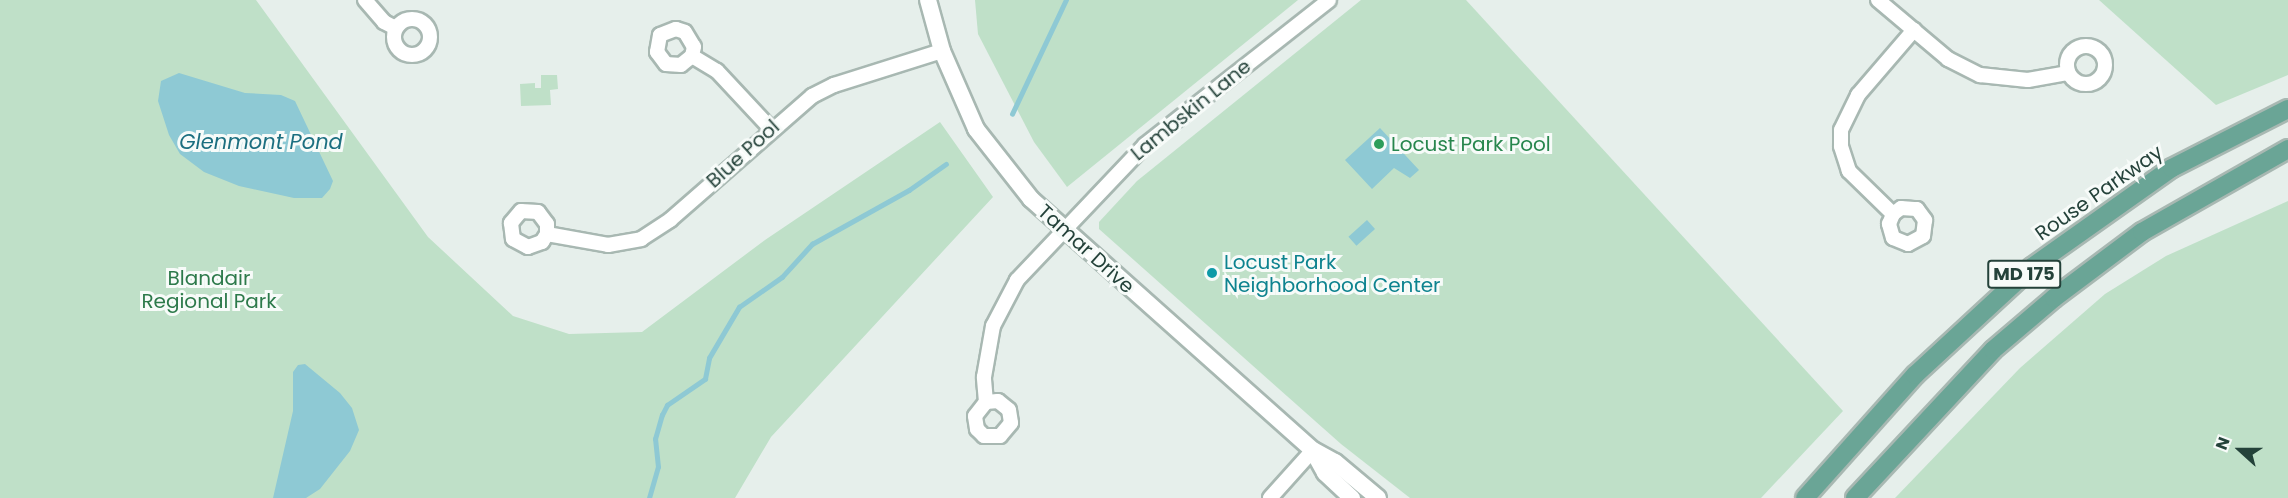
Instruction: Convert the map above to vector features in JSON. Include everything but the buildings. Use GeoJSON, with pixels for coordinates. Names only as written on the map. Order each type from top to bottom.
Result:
{"type":"FeatureCollection","features":[{"type":"Feature","properties":{"kind":"main road","name":"Rouse Parkway"},"geometry":{"type":"LineString","coordinates":[[1805,498],[1916,375],[2032,267],[2172,168],[2288,109]]}},
{"type":"Feature","properties":{"kind":"main road","name":"MD 175"},"geometry":{"type":"LineString","coordinates":[[1855,498],[1993,350],[2054,298],[2142,232],[2288,149]]}},
{"type":"Feature","properties":{"kind":"street"},"geometry":{"type":"LineString","coordinates":[[365,0],[384,22],[396,28]]}},
{"type":"Feature","properties":{"kind":"street","name":"Tamar Drive"},"geometry":{"type":"LineString","coordinates":[[928,0],[942,51],[976,129],[1003,168],[1063,229],[1313,450],[1335,462],[1378,498]]}},
{"type":"Feature","properties":{"kind":"street","name":"Lambskin Lane"},"geometry":{"type":"LineString","coordinates":[[986,402],[988,346],[1001,305],[1012,286],[1063,229],[1162,130],[1329,0]]}},
{"type":"Feature","properties":{"kind":"street"},"geometry":{"type":"LineString","coordinates":[[1878,0],[1948,59],[1980,75],[2028,80],[2068,73]]}},
{"type":"Feature","properties":{"kind":"street"},"geometry":{"type":"LineString","coordinates":[[1893,214],[1849,171],[1841,146],[1841,130],[1858,95],[1914,30]]}},
{"type":"Feature","properties":{"kind":"street","name":"Blue Pool"},"geometry":{"type":"LineString","coordinates":[[547,234],[608,245],[641,239],[670,220],[771,129],[812,96],[834,85],[942,51]]}},
{"type":"Feature","properties":{"kind":"street"},"geometry":{"type":"LineString","coordinates":[[692,56],[717,71],[771,129]]}},
{"type":"Feature","properties":{"kind":"street"},"geometry":{"type":"LineString","coordinates":[[1270,498],[1313,450]]}},
{"type":"Feature","properties":{"kind":"street","name":"Tamar Drive"},"geometry":{"type":"LineString","coordinates":[[1313,450],[1325,473],[1352,498]]}},
{"type":"Feature","properties":{"kind":"green space","name":"Blandair Regional Park"},"geometry":{"type":"Polygon","coordinates":[[[0,0],[256,0],[428,237],[513,316],[569,334],[642,332],[765,240],[940,122],[993,197],[771,437],[735,498],[0,498],[0,0]]]}},
{"type":"Feature","properties":{"kind":"green space"},"geometry":{"type":"Polygon","coordinates":[[[975,0],[1298,0],[1067,187],[1034,142],[978,34],[975,0]]]}},
{"type":"Feature","properties":{"kind":"green space"},"geometry":{"type":"Polygon","coordinates":[[[1361,0],[1466,0],[1843,411],[1761,498],[1410,498],[1341,444],[1099,229],[1099,222],[1137,181],[1361,0]]]}},
{"type":"Feature","properties":{"kind":"green space"},"geometry":{"type":"Polygon","coordinates":[[[2099,0],[2288,0],[2288,75],[2216,105],[2099,0]]]}},
{"type":"Feature","properties":{"kind":"green space"},"geometry":{"type":"Polygon","coordinates":[[[541,75],[557,75],[558,89],[550,90],[551,105],[521,106],[520,84],[535,83],[535,88],[541,88],[541,75]]]}},
{"type":"Feature","properties":{"kind":"green space"},"geometry":{"type":"Polygon","coordinates":[[[2288,201],[2288,498],[1895,498],[2020,368],[2105,294],[2166,256],[2288,201]]]}},
{"type":"Feature","properties":{"kind":"water","name":"Glenmont Pond"},"geometry":{"type":"Polygon","coordinates":[[[179,73],[245,93],[281,95],[295,101],[333,181],[330,189],[322,198],[294,198],[239,186],[204,172],[180,154],[169,135],[158,101],[161,81],[179,73]]]}},
{"type":"Feature","properties":{"kind":"water","name":"Locust Park Pool"},"geometry":{"type":"Polygon","coordinates":[[[1380,128],[1419,170],[1410,178],[1394,168],[1372,189],[1345,160],[1380,128]]]}},
{"type":"Feature","properties":{"kind":"water"},"geometry":{"type":"Polygon","coordinates":[[[1367,220],[1375,229],[1356,246],[1348,237],[1367,220]]]}},
{"type":"Feature","properties":{"kind":"water"},"geometry":{"type":"Polygon","coordinates":[[[305,364],[340,393],[352,408],[359,430],[350,451],[320,489],[306,498],[273,498],[293,411],[293,372],[298,365],[305,364]]]}},
{"type":"Feature","properties":{"kind":"waterway"},"geometry":{"type":"LineString","coordinates":[[1012,114],[1066,0]]}},
{"type":"Feature","properties":{"kind":"waterway"},"geometry":{"type":"LineString","coordinates":[[649,498],[658,467],[655,439],[662,415],[667,405],[705,379],[709,358],[739,307],[782,277],[812,244],[909,190],[946,164]]}},
{"type":"Feature","properties":{"kind":"place","name":"Locust Park Pool"},"geometry":{"type":"Point","coordinates":[1379,144]}},
{"type":"Feature","properties":{"kind":"place","name":"Locust Park Neighborhood Center"},"geometry":{"type":"Point","coordinates":[1212,273]}}]}
